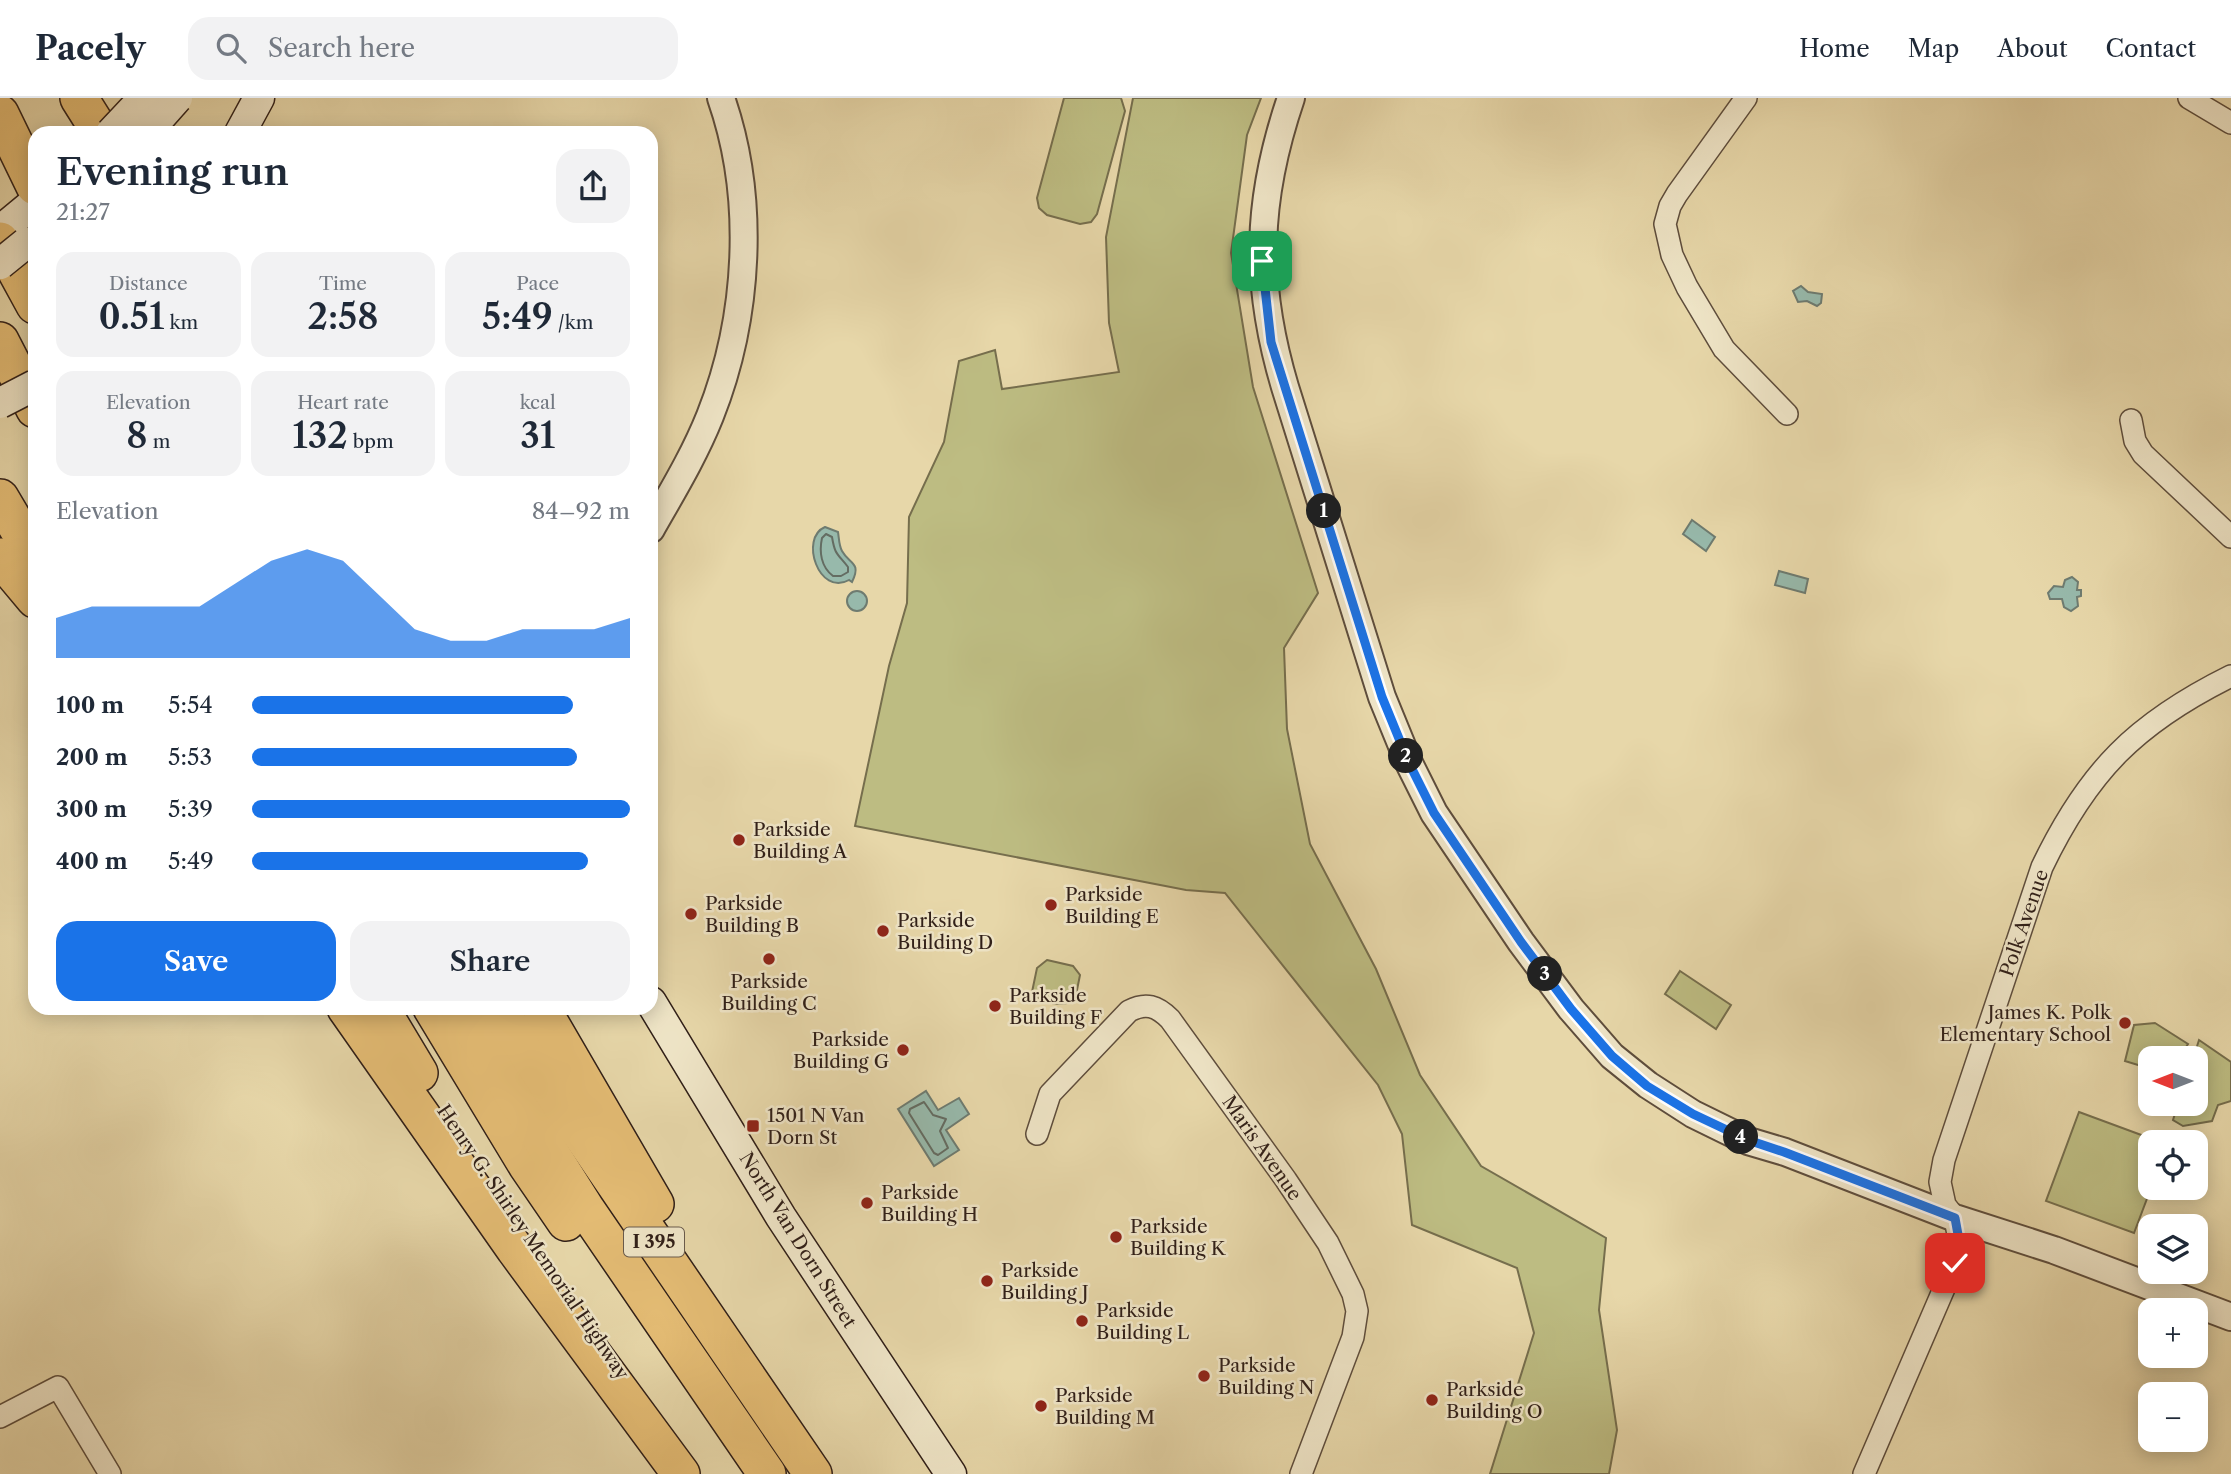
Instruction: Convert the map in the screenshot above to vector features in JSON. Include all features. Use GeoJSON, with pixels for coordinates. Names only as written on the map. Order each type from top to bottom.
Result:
{"type":"FeatureCollection","features":[{"type":"Feature","properties":{"kind":"highway"},"geometry":{"type":"LineString","coordinates":[[79,98],[97,126]]}},
{"type":"Feature","properties":{"kind":"highway"},"geometry":{"type":"LineString","coordinates":[[0,114],[28,172]]}},
{"type":"Feature","properties":{"kind":"highway"},"geometry":{"type":"LineString","coordinates":[[18,237],[28,277]]}},
{"type":"Feature","properties":{"kind":"highway"},"geometry":{"type":"LineString","coordinates":[[0,341],[28,395]]}},
{"type":"Feature","properties":{"kind":"highway"},"geometry":{"type":"LineString","coordinates":[[0,498],[28,545]]}},
{"type":"Feature","properties":{"kind":"highway"},"geometry":{"type":"LineString","coordinates":[[0,557],[28,591]]}},
{"type":"Feature","properties":{"kind":"highway"},"geometry":{"type":"LineString","coordinates":[[351,1015],[515,1249],[681,1474]]}},
{"type":"Feature","properties":{"kind":"highway","name":"Henry G. Shirley Memorial Highway"},"geometry":{"type":"LineString","coordinates":[[384,1015],[417,1071],[689,1474]]}},
{"type":"Feature","properties":{"kind":"highway"},"geometry":{"type":"LineString","coordinates":[[436,1015],[527,1166],[738,1474]]}},
{"type":"Feature","properties":{"kind":"highway"},"geometry":{"type":"LineString","coordinates":[[463,1015],[587,1211],[767,1474]]}},
{"type":"Feature","properties":{"kind":"highway","name":"I 395"},"geometry":{"type":"LineString","coordinates":[[503,1015],[813,1474]]}},
{"type":"Feature","properties":{"kind":"highway"},"geometry":{"type":"LineString","coordinates":[[545,1015],[813,1474]]}},
{"type":"Feature","properties":{"kind":"main road"},"geometry":{"type":"LineString","coordinates":[[139,98],[154,126]]}},
{"type":"Feature","properties":{"kind":"main road"},"geometry":{"type":"LineString","coordinates":[[118,126],[144,98]]}},
{"type":"Feature","properties":{"kind":"main road"},"geometry":{"type":"LineString","coordinates":[[152,126],[177,98]]}},
{"type":"Feature","properties":{"kind":"main road"},"geometry":{"type":"LineString","coordinates":[[244,126],[259,98]]}},
{"type":"Feature","properties":{"kind":"main road"},"geometry":{"type":"LineString","coordinates":[[0,403],[28,389]]}},
{"type":"Feature","properties":{"kind":"main road","name":"North Van Dorn Street"},"geometry":{"type":"LineString","coordinates":[[658,1014],[781,1217],[951,1474]]}},
{"type":"Feature","properties":{"kind":"street"},"geometry":{"type":"LineString","coordinates":[[658,517],[684,471],[711,414],[723,380],[738,305],[743,262],[742,205],[732,138],[721,98]]}},
{"type":"Feature","properties":{"kind":"street"},"geometry":{"type":"LineString","coordinates":[[1291,98],[1279,132],[1266,199],[1262,261],[1271,342],[1382,697],[1409,763],[1434,813],[1521,942],[1571,1009],[1612,1056],[1647,1086],[1693,1114],[1748,1140],[2231,1317]]}},
{"type":"Feature","properties":{"kind":"street"},"geometry":{"type":"LineString","coordinates":[[1746,98],[1676,194],[1665,224],[1672,255],[1687,287],[1724,349],[1787,414]]}},
{"type":"Feature","properties":{"kind":"street"},"geometry":{"type":"LineString","coordinates":[[2189,98],[2231,123]]}},
{"type":"Feature","properties":{"kind":"street"},"geometry":{"type":"LineString","coordinates":[[2131,420],[2135,441],[2144,454],[2231,537]]}},
{"type":"Feature","properties":{"kind":"street","name":"Polk Avenue"},"geometry":{"type":"LineString","coordinates":[[1864,1474],[1955,1263],[1959,1240],[1955,1218],[1945,1205],[1940,1182],[1944,1160],[2042,867],[2063,825],[2100,771],[2137,734],[2194,695],[2231,676]]}},
{"type":"Feature","properties":{"kind":"street","name":"Maris Avenue"},"geometry":{"type":"LineString","coordinates":[[1037,1134],[1050,1094],[1129,1011],[1137,1007],[1153,1006],[1170,1019],[1328,1243],[1353,1294],[1357,1311],[1353,1337],[1301,1474]]}},
{"type":"Feature","properties":{"kind":"street"},"geometry":{"type":"LineString","coordinates":[[0,1417],[58,1387],[110,1474]]}},
{"type":"Feature","properties":{"kind":"shaded area"},"geometry":{"type":"Polygon","coordinates":[[[1064,98],[1121,98],[1125,111],[1097,214],[1091,222],[1080,224],[1047,215],[1039,208],[1037,198],[1064,98]]]}},
{"type":"Feature","properties":{"kind":"shaded area"},"geometry":{"type":"Polygon","coordinates":[[[1133,98],[1261,98],[1247,135],[1231,253],[1253,387],[1318,593],[1284,648],[1287,729],[1310,844],[1376,969],[1420,1075],[1481,1166],[1606,1238],[1599,1310],[1617,1430],[1609,1474],[1490,1474],[1534,1333],[1517,1268],[1412,1225],[1402,1134],[1378,1085],[1225,893],[1186,890],[855,826],[889,666],[907,603],[909,517],[944,442],[959,361],[995,350],[1002,389],[1119,372],[1109,323],[1106,237],[1133,98]]]}},
{"type":"Feature","properties":{"kind":"shaded area"},"geometry":{"type":"Polygon","coordinates":[[[1047,960],[1073,966],[1080,975],[1075,1000],[1052,1003],[1032,992],[1037,968],[1047,960]]]}},
{"type":"Feature","properties":{"kind":"shaded area"},"geometry":{"type":"Polygon","coordinates":[[[1680,971],[1731,1005],[1716,1029],[1665,994],[1680,971]]]}},
{"type":"Feature","properties":{"kind":"shaded area"},"geometry":{"type":"Polygon","coordinates":[[[2155,1023],[2188,1044],[2138,1046],[2138,1065],[2125,1061],[2134,1025],[2155,1023]]]}},
{"type":"Feature","properties":{"kind":"shaded area"},"geometry":{"type":"Polygon","coordinates":[[[2199,1040],[2208,1046],[2197,1046],[2199,1040]]]}},
{"type":"Feature","properties":{"kind":"shaded area"},"geometry":{"type":"Polygon","coordinates":[[[2208,1046],[2231,1062],[2231,1101],[2218,1105],[2212,1121],[2183,1126],[2173,1120],[2174,1116],[2208,1116],[2208,1046]]]}},
{"type":"Feature","properties":{"kind":"shaded area"},"geometry":{"type":"Polygon","coordinates":[[[2079,1112],[2138,1134],[2138,1200],[2146,1200],[2141,1214],[2138,1214],[2134,1233],[2046,1201],[2079,1112]]]}},
{"type":"Feature","properties":{"kind":"water"},"geometry":{"type":"Polygon","coordinates":[[[1801,286],[1808,292],[1822,294],[1821,303],[1817,306],[1807,301],[1798,302],[1793,291],[1801,286]]]}},
{"type":"Feature","properties":{"kind":"water"},"geometry":{"type":"Polygon","coordinates":[[[1692,520],[1715,537],[1706,551],[1683,534],[1692,520]]]}},
{"type":"Feature","properties":{"kind":"water"},"geometry":{"type":"Polygon","coordinates":[[[825,527],[838,532],[841,549],[855,567],[852,582],[849,580],[838,583],[829,580],[821,574],[816,564],[814,542],[817,533],[825,527]]]}},
{"type":"Feature","properties":{"kind":"water"},"geometry":{"type":"Polygon","coordinates":[[[1779,571],[1808,579],[1805,593],[1775,585],[1779,571]]]}},
{"type":"Feature","properties":{"kind":"water"},"geometry":{"type":"Polygon","coordinates":[[[2072,577],[2078,582],[2077,590],[2081,590],[2081,596],[2077,597],[2078,606],[2071,611],[2064,607],[2062,599],[2050,599],[2048,593],[2054,586],[2063,587],[2065,580],[2072,577]]]}},
{"type":"Feature","properties":{"kind":"water"},"geometry":{"type":"Polygon","coordinates":[[[857,591],[864,594],[867,601],[864,608],[857,611],[850,608],[847,601],[850,594],[857,591]]]}},
{"type":"Feature","properties":{"kind":"water"},"geometry":{"type":"Polygon","coordinates":[[[926,1091],[938,1110],[959,1098],[969,1114],[946,1130],[959,1150],[934,1166],[898,1109],[926,1091]]]}},
{"type":"Feature","properties":{"kind":"place","name":"Parkside Building A"},"geometry":{"type":"Point","coordinates":[739,840]}},
{"type":"Feature","properties":{"kind":"place","name":"Parkside Building E"},"geometry":{"type":"Point","coordinates":[1051,905]}},
{"type":"Feature","properties":{"kind":"place","name":"Parkside Building B"},"geometry":{"type":"Point","coordinates":[691,914]}},
{"type":"Feature","properties":{"kind":"place","name":"Parkside Building D"},"geometry":{"type":"Point","coordinates":[883,931]}},
{"type":"Feature","properties":{"kind":"place","name":"Parkside Building C"},"geometry":{"type":"Point","coordinates":[769,959]}},
{"type":"Feature","properties":{"kind":"place","name":"Parkside Building F"},"geometry":{"type":"Point","coordinates":[995,1006]}},
{"type":"Feature","properties":{"kind":"place","name":"James K. Polk Elementary School"},"geometry":{"type":"Point","coordinates":[2125,1023]}},
{"type":"Feature","properties":{"kind":"place","name":"Parkside Building G"},"geometry":{"type":"Point","coordinates":[903,1050]}},
{"type":"Feature","properties":{"kind":"place","name":"1501 N Van Dorn St"},"geometry":{"type":"Point","coordinates":[753,1126]}},
{"type":"Feature","properties":{"kind":"place","name":"Parkside Building H"},"geometry":{"type":"Point","coordinates":[867,1203]}},
{"type":"Feature","properties":{"kind":"place","name":"Parkside Building K"},"geometry":{"type":"Point","coordinates":[1116,1237]}},
{"type":"Feature","properties":{"kind":"place","name":"Parkside Building J"},"geometry":{"type":"Point","coordinates":[987,1281]}},
{"type":"Feature","properties":{"kind":"place","name":"Parkside Building L"},"geometry":{"type":"Point","coordinates":[1082,1321]}},
{"type":"Feature","properties":{"kind":"place","name":"Parkside Building N"},"geometry":{"type":"Point","coordinates":[1204,1376]}},
{"type":"Feature","properties":{"kind":"place","name":"Parkside Building O"},"geometry":{"type":"Point","coordinates":[1432,1400]}},
{"type":"Feature","properties":{"kind":"place","name":"Parkside Building M"},"geometry":{"type":"Point","coordinates":[1041,1406]}},
{"type":"Feature","properties":{"kind":"route"},"geometry":{"type":"LineString","coordinates":[[1262,261],[1271,342],[1382,697],[1409,763],[1434,813],[1463,859],[1571,1009],[1612,1056],[1647,1086],[1693,1114],[1748,1140],[1955,1218],[1959,1240],[1955,1263]]}}]}
